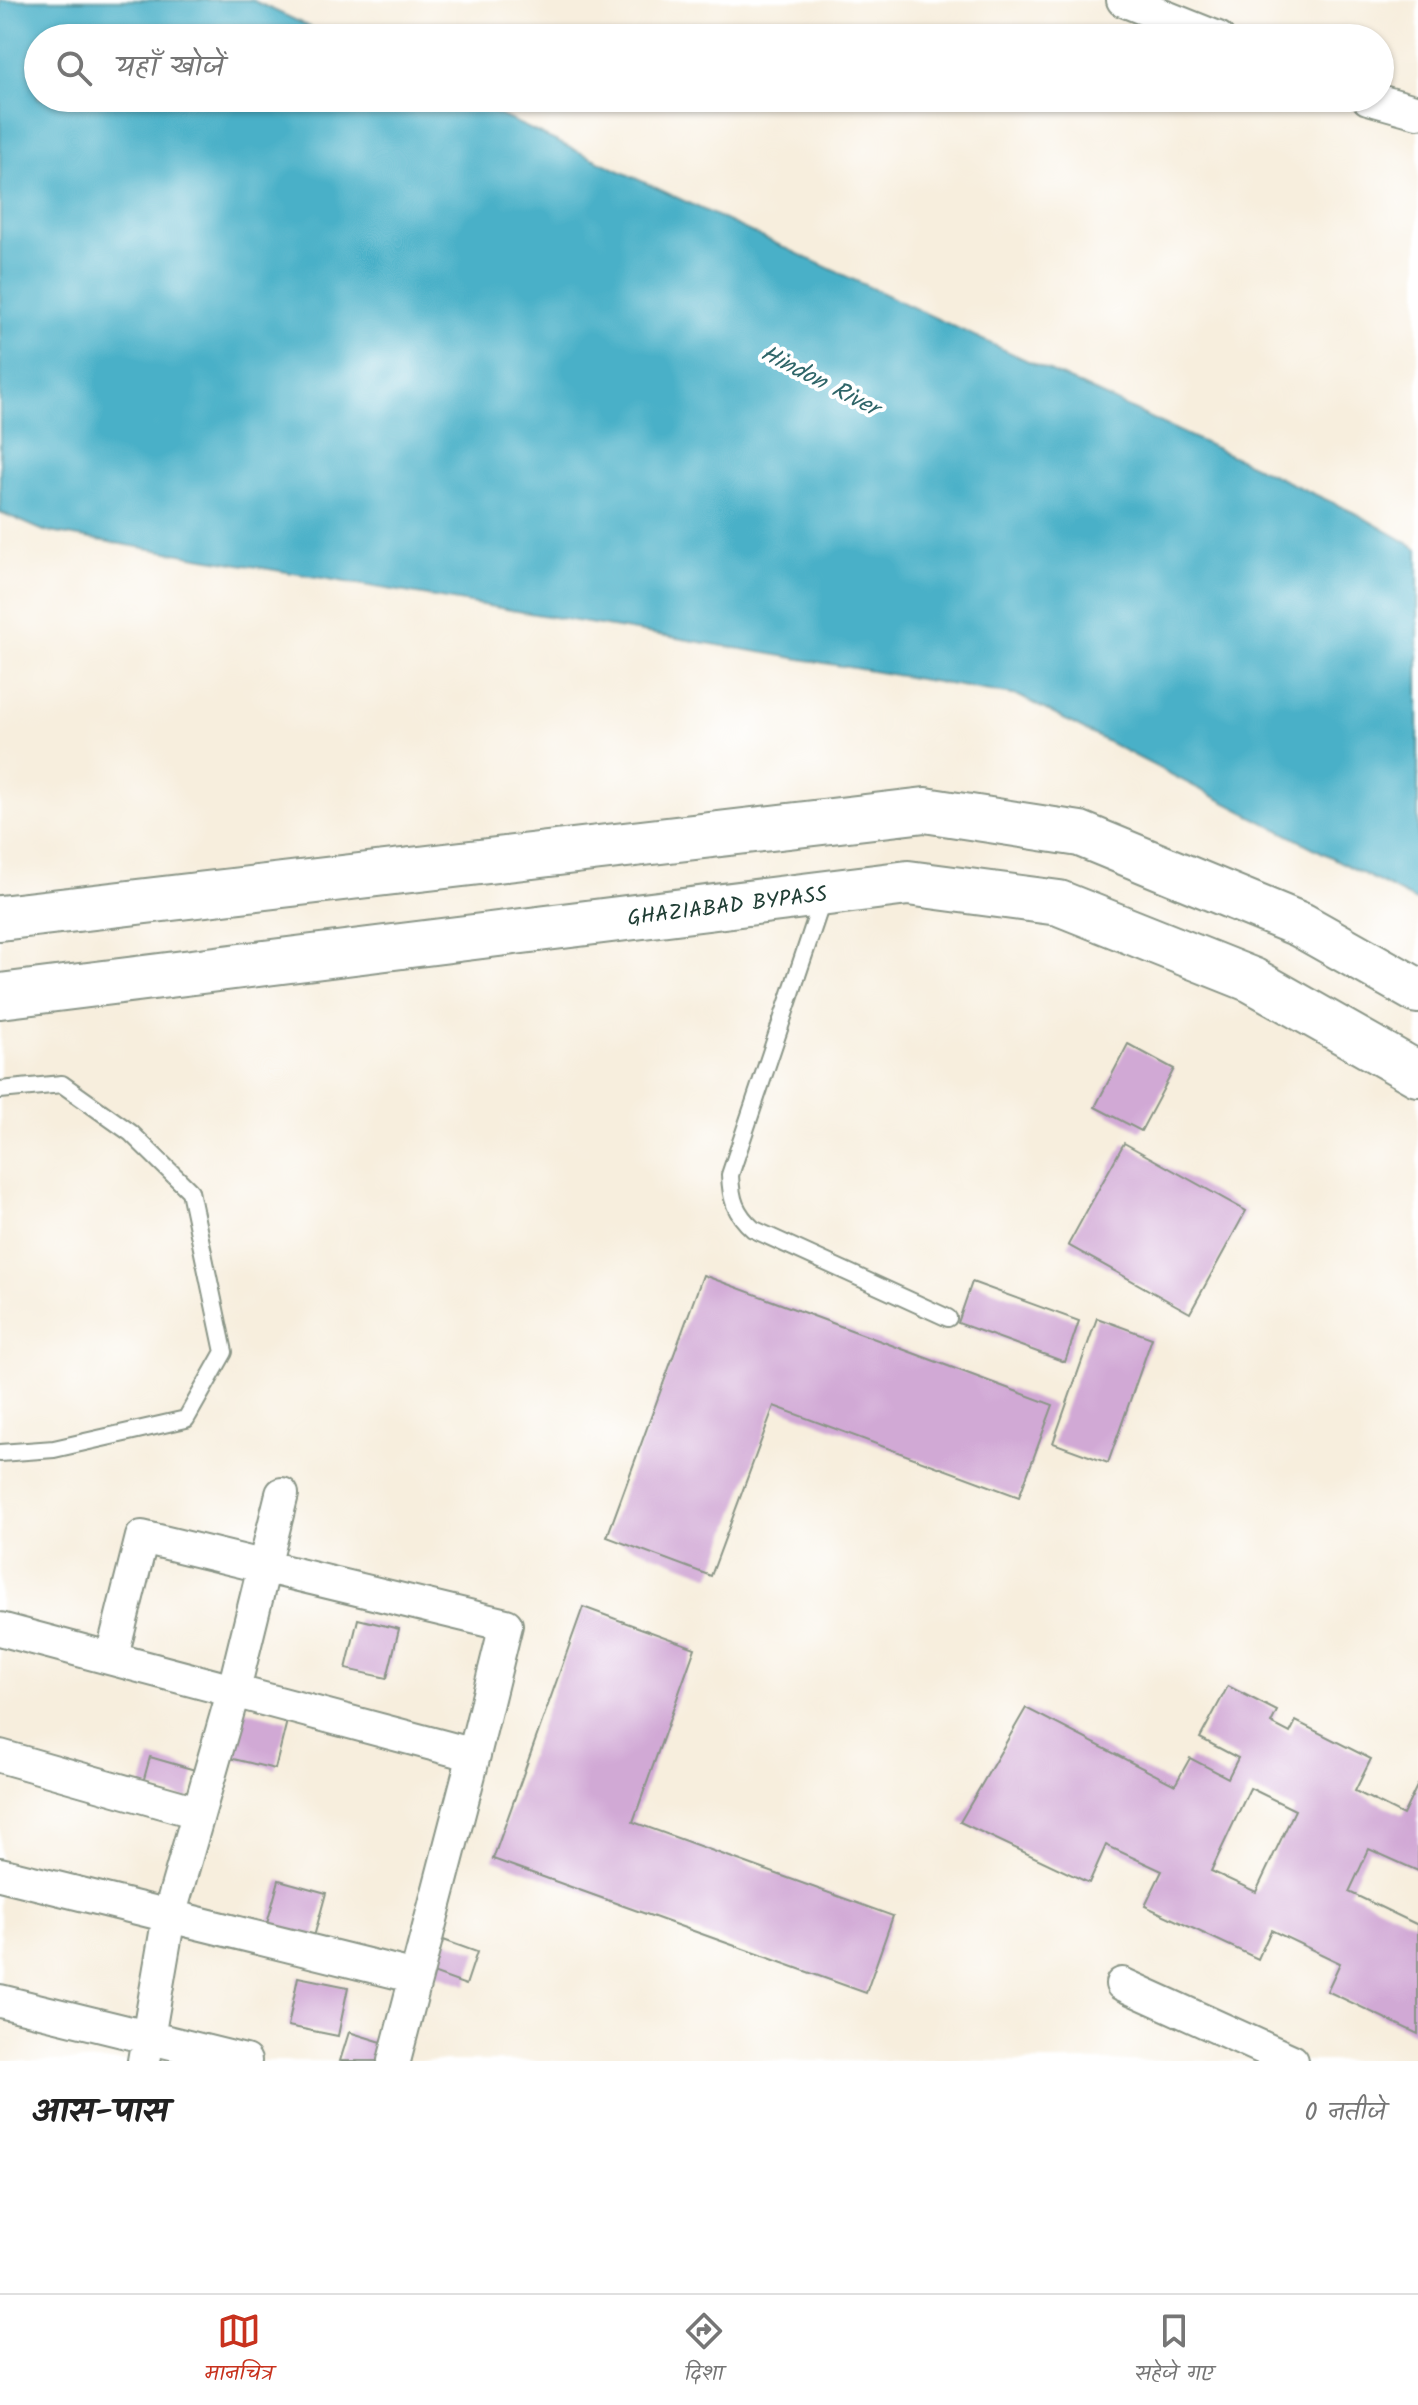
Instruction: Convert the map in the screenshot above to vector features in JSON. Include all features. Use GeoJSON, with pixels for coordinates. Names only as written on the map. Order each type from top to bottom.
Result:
{"type":"FeatureCollection","features":[{"type":"Feature","properties":{"kind":"highway"},"geometry":{"type":"LineString","coordinates":[[0,918],[925,810],[1080,834],[1301,925],[1418,991]]}},
{"type":"Feature","properties":{"kind":"highway","name":"GHAZIABAD BYPASS"},"geometry":{"type":"LineString","coordinates":[[0,996],[908,883],[1059,903],[1252,980],[1418,1074]]}},
{"type":"Feature","properties":{"kind":"street"},"geometry":{"type":"LineString","coordinates":[[1123,0],[1183,24]]}},
{"type":"Feature","properties":{"kind":"street"},"geometry":{"type":"LineString","coordinates":[[1394,105],[1418,112]]}},
{"type":"Feature","properties":{"kind":"street"},"geometry":{"type":"LineString","coordinates":[[147,2049],[169,1916],[233,1693],[282,1494]]}},
{"type":"Feature","properties":{"kind":"street"},"geometry":{"type":"LineString","coordinates":[[112,1656],[142,1537],[506,1625],[394,2061]]}},
{"type":"Feature","properties":{"kind":"street"},"geometry":{"type":"LineString","coordinates":[[0,1629],[112,1656],[233,1693],[474,1755]]}},
{"type":"Feature","properties":{"kind":"street"},"geometry":{"type":"LineString","coordinates":[[0,1756],[197,1812]]}},
{"type":"Feature","properties":{"kind":"street"},"geometry":{"type":"LineString","coordinates":[[0,1874],[416,1977]]}},
{"type":"Feature","properties":{"kind":"street"},"geometry":{"type":"LineString","coordinates":[[1122,1984],[1292,2061]]}},
{"type":"Feature","properties":{"kind":"street"},"geometry":{"type":"LineString","coordinates":[[0,2001],[147,2049],[245,2061]]}},
{"type":"Feature","properties":{"kind":"lane"},"geometry":{"type":"LineString","coordinates":[[825,893],[730,1175],[731,1198],[738,1216],[753,1229],[948,1318]]}},
{"type":"Feature","properties":{"kind":"lane"},"geometry":{"type":"LineString","coordinates":[[0,1090],[62,1084],[131,1133],[190,1191],[224,1352],[186,1419],[54,1449],[0,1453]]}},
{"type":"Feature","properties":{"kind":"water","name":"Hindon River"},"geometry":{"type":"Polygon","coordinates":[[[0,0],[252,0],[304,24],[24,24],[24,112],[493,112],[1357,514],[1418,549],[1418,902],[1019,696],[44,531],[0,512],[0,0]]]}},
{"type":"Feature","properties":{"kind":"building"},"geometry":{"type":"Polygon","coordinates":[[[1128,1044],[1174,1069],[1141,1131],[1095,1107],[1128,1044]]]}},
{"type":"Feature","properties":{"kind":"building"},"geometry":{"type":"Polygon","coordinates":[[[1124,1143],[1246,1211],[1190,1313],[1068,1245],[1124,1143]]]}},
{"type":"Feature","properties":{"kind":"building"},"geometry":{"type":"Polygon","coordinates":[[[703,1275],[1053,1405],[1019,1497],[774,1406],[711,1576],[607,1537],[703,1275]]]}},
{"type":"Feature","properties":{"kind":"building"},"geometry":{"type":"Polygon","coordinates":[[[972,1282],[1079,1321],[1065,1362],[958,1323],[972,1282]]]}},
{"type":"Feature","properties":{"kind":"building"},"geometry":{"type":"Polygon","coordinates":[[[1097,1318],[1152,1338],[1108,1463],[1053,1443],[1097,1318]]]}},
{"type":"Feature","properties":{"kind":"building"},"geometry":{"type":"Polygon","coordinates":[[[583,1607],[695,1648],[633,1822],[893,1916],[866,1993],[493,1859],[583,1607]]]}},
{"type":"Feature","properties":{"kind":"building"},"geometry":{"type":"Polygon","coordinates":[[[358,1619],[399,1629],[387,1678],[346,1669],[358,1619]]]}},
{"type":"Feature","properties":{"kind":"building"},"geometry":{"type":"Polygon","coordinates":[[[1228,1686],[1277,1711],[1271,1723],[1290,1733],[1296,1721],[1371,1759],[1355,1791],[1403,1815],[1418,1784],[1418,1871],[1369,1849],[1349,1892],[1418,1925],[1418,2034],[1327,1991],[1340,1963],[1271,1930],[1258,1959],[1145,1906],[1162,1871],[1106,1845],[1089,1883],[960,1822],[1026,1708],[1175,1785],[1190,1758],[1228,1778],[1238,1758],[1200,1738],[1228,1686]],[[1250,1788],[1211,1871],[1256,1892],[1295,1810],[1250,1788]]]}},
{"type":"Feature","properties":{"kind":"building"},"geometry":{"type":"Polygon","coordinates":[[[233,1707],[287,1721],[275,1769],[221,1756],[233,1707]]]}},
{"type":"Feature","properties":{"kind":"building"},"geometry":{"type":"Polygon","coordinates":[[[150,1757],[195,1770],[188,1799],[142,1786],[150,1757]]]}},
{"type":"Feature","properties":{"kind":"building"},"geometry":{"type":"Polygon","coordinates":[[[279,1880],[326,1893],[312,1944],[265,1931],[279,1880]]]}},
{"type":"Feature","properties":{"kind":"building"},"geometry":{"type":"Polygon","coordinates":[[[438,1938],[477,1952],[466,1985],[427,1971],[438,1938]]]}},
{"type":"Feature","properties":{"kind":"building"},"geometry":{"type":"Polygon","coordinates":[[[298,1977],[348,1987],[338,2036],[288,2026],[298,1977]]]}},
{"type":"Feature","properties":{"kind":"building"},"geometry":{"type":"Polygon","coordinates":[[[349,2032],[388,2044],[383,2061],[340,2061],[349,2032]]]}}]}
